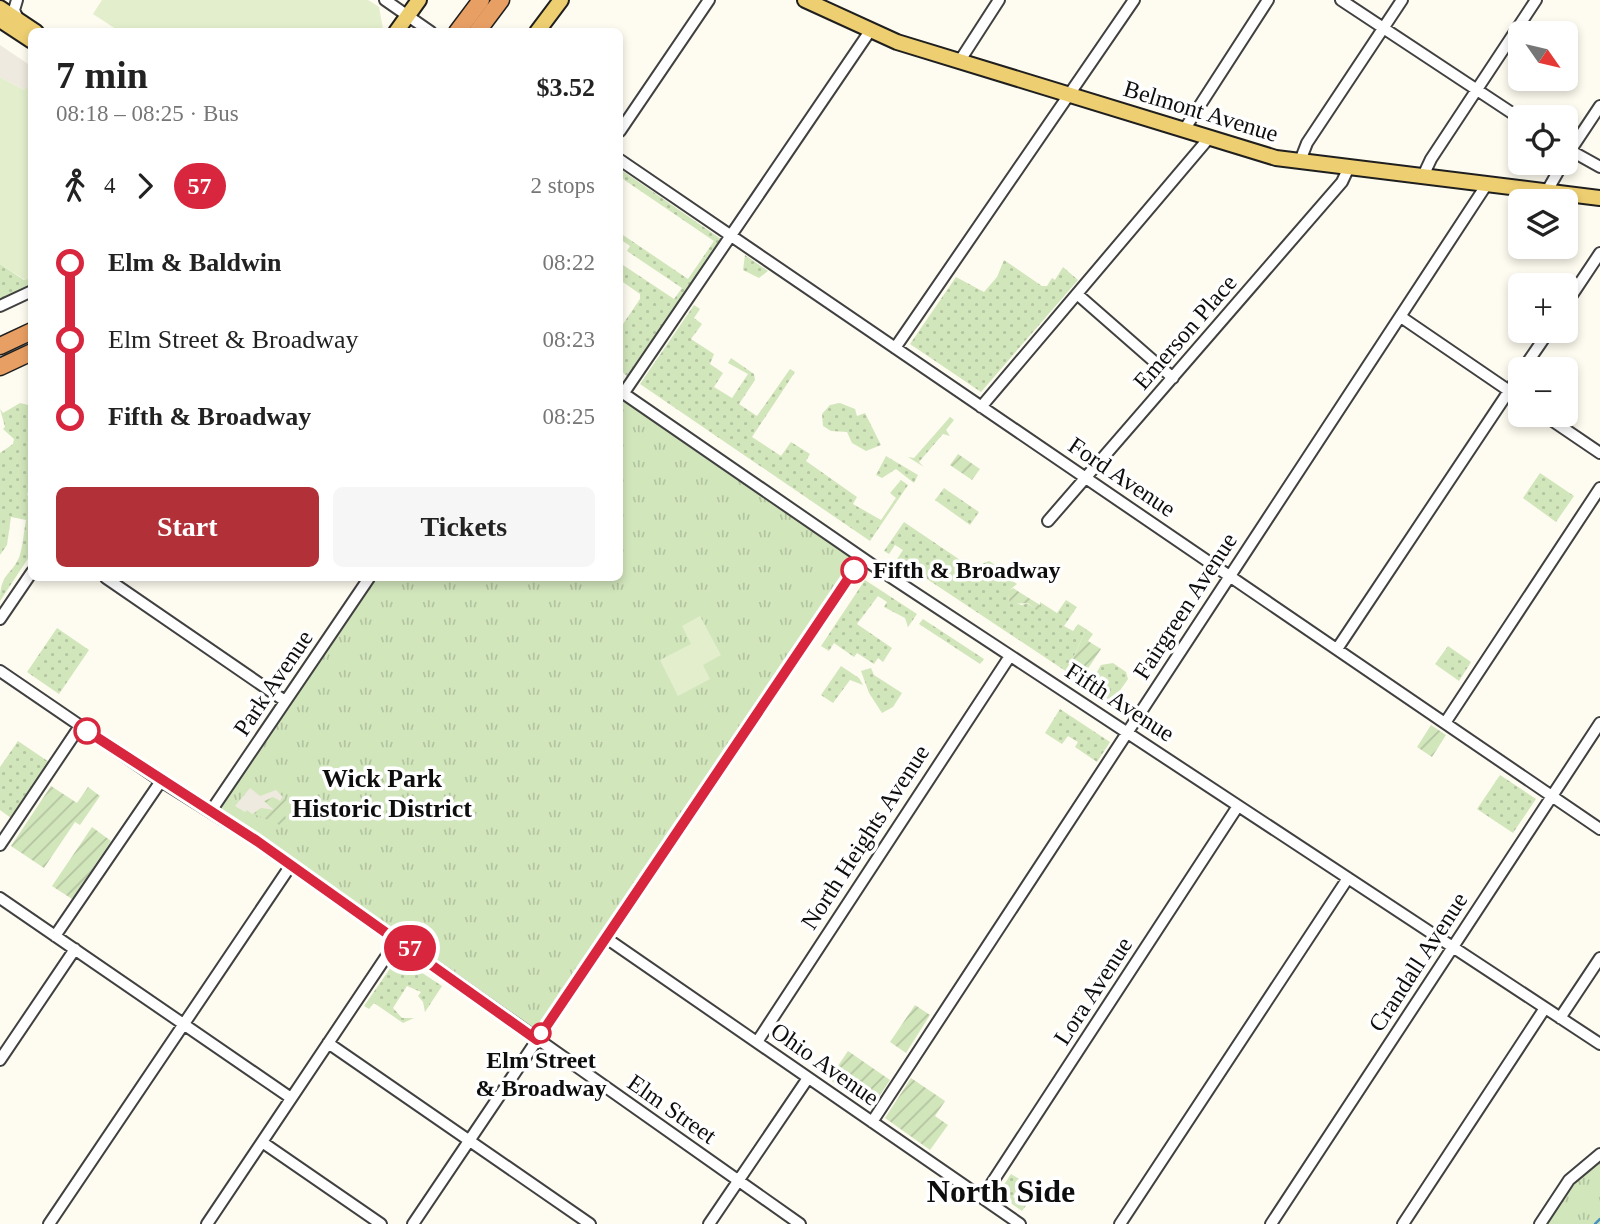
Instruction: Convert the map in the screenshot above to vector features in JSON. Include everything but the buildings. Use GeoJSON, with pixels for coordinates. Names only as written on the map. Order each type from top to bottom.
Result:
{"type":"FeatureCollection","features":[{"type":"Feature","properties":{"kind":"highway"},"geometry":{"type":"LineString","coordinates":[[460,28],[481,0]]}},
{"type":"Feature","properties":{"kind":"highway"},"geometry":{"type":"LineString","coordinates":[[480,28],[500,0]]}},
{"type":"Feature","properties":{"kind":"highway"},"geometry":{"type":"LineString","coordinates":[[0,346],[26,332]]}},
{"type":"Feature","properties":{"kind":"highway"},"geometry":{"type":"LineString","coordinates":[[0,367],[28,354]]}},
{"type":"Feature","properties":{"kind":"main road"},"geometry":{"type":"LineString","coordinates":[[399,28],[419,0]]}},
{"type":"Feature","properties":{"kind":"main road"},"geometry":{"type":"LineString","coordinates":[[540,28],[561,0]]}},
{"type":"Feature","properties":{"kind":"main road","name":"Belmont Avenue"},"geometry":{"type":"LineString","coordinates":[[804,0],[870,31],[959,62],[1276,158],[1530,189]]}},
{"type":"Feature","properties":{"kind":"main road"},"geometry":{"type":"LineString","coordinates":[[0,8],[30,28]]}},
{"type":"Feature","properties":{"kind":"main road"},"geometry":{"type":"LineString","coordinates":[[0,20],[28,38]]}},
{"type":"Feature","properties":{"kind":"main road","name":"Belmont Avenue"},"geometry":{"type":"LineString","coordinates":[[1578,195],[1600,198]]}},
{"type":"Feature","properties":{"kind":"street"},"geometry":{"type":"LineString","coordinates":[[17,0],[14,10],[19,21]]}},
{"type":"Feature","properties":{"kind":"street"},"geometry":{"type":"LineString","coordinates":[[385,0],[426,28]]}},
{"type":"Feature","properties":{"kind":"street"},"geometry":{"type":"LineString","coordinates":[[623,127],[709,0]]}},
{"type":"Feature","properties":{"kind":"street"},"geometry":{"type":"LineString","coordinates":[[959,62],[999,0]]}},
{"type":"Feature","properties":{"kind":"street"},"geometry":{"type":"LineString","coordinates":[[895,348],[1134,0]]}},
{"type":"Feature","properties":{"kind":"street"},"geometry":{"type":"LineString","coordinates":[[1184,130],[1268,0]]}},
{"type":"Feature","properties":{"kind":"street"},"geometry":{"type":"LineString","coordinates":[[1341,0],[1508,111]]}},
{"type":"Feature","properties":{"kind":"street"},"geometry":{"type":"LineString","coordinates":[[1300,161],[1307,144],[1402,0]]}},
{"type":"Feature","properties":{"kind":"street"},"geometry":{"type":"LineString","coordinates":[[1423,176],[1536,0]]}},
{"type":"Feature","properties":{"kind":"street"},"geometry":{"type":"LineString","coordinates":[[623,390],[870,31]]}},
{"type":"Feature","properties":{"kind":"street"},"geometry":{"type":"LineString","coordinates":[[1578,138],[1600,106]]}},
{"type":"Feature","properties":{"kind":"street"},"geometry":{"type":"LineString","coordinates":[[981,407],[1209,138]]}},
{"type":"Feature","properties":{"kind":"street"},"geometry":{"type":"LineString","coordinates":[[1578,157],[1600,167]]}},
{"type":"Feature","properties":{"kind":"street","name":"Ford Avenue"},"geometry":{"type":"LineString","coordinates":[[623,162],[1600,828]]}},
{"type":"Feature","properties":{"kind":"street","name":"Emerson Place"},"geometry":{"type":"LineString","coordinates":[[1048,521],[1342,182],[1349,167]]}},
{"type":"Feature","properties":{"kind":"street","name":"Fairgreen Avenue"},"geometry":{"type":"LineString","coordinates":[[872,1122],[1487,184]]}},
{"type":"Feature","properties":{"kind":"street"},"geometry":{"type":"LineString","coordinates":[[1578,286],[1600,253]]}},
{"type":"Feature","properties":{"kind":"street"},"geometry":{"type":"LineString","coordinates":[[0,306],[28,293]]}},
{"type":"Feature","properties":{"kind":"street"},"geometry":{"type":"LineString","coordinates":[[1077,294],[1173,378]]}},
{"type":"Feature","properties":{"kind":"street"},"geometry":{"type":"LineString","coordinates":[[1401,317],[1508,390]]}},
{"type":"Feature","properties":{"kind":"street"},"geometry":{"type":"LineString","coordinates":[[1337,649],[1508,392]]}},
{"type":"Feature","properties":{"kind":"street","name":"Fifth Avenue"},"geometry":{"type":"LineString","coordinates":[[623,394],[862,558],[1600,1044]]}},
{"type":"Feature","properties":{"kind":"street"},"geometry":{"type":"LineString","coordinates":[[1562,427],[1600,453]]}},
{"type":"Feature","properties":{"kind":"street"},"geometry":{"type":"LineString","coordinates":[[1445,723],[1600,488]]}},
{"type":"Feature","properties":{"kind":"street"},"geometry":{"type":"LineString","coordinates":[[413,1224],[862,558]]}},
{"type":"Feature","properties":{"kind":"street"},"geometry":{"type":"LineString","coordinates":[[0,619],[28,578]]}},
{"type":"Feature","properties":{"kind":"street"},"geometry":{"type":"LineString","coordinates":[[110,581],[285,701]]}},
{"type":"Feature","properties":{"kind":"street","name":"Park Avenue"},"geometry":{"type":"LineString","coordinates":[[211,811],[367,581]]}},
{"type":"Feature","properties":{"kind":"street","name":"North Heights Avenue"},"geometry":{"type":"LineString","coordinates":[[757,1042],[1010,656]]}},
{"type":"Feature","properties":{"kind":"street","name":"Elm Street"},"geometry":{"type":"LineString","coordinates":[[0,671],[161,781],[291,865],[800,1224]]}},
{"type":"Feature","properties":{"kind":"street","name":"Crandall Avenue"},"geometry":{"type":"LineString","coordinates":[[1271,1224],[1600,723]]}},
{"type":"Feature","properties":{"kind":"street"},"geometry":{"type":"LineString","coordinates":[[0,845],[80,726]]}},
{"type":"Feature","properties":{"kind":"street"},"geometry":{"type":"LineString","coordinates":[[55,936],[161,781]]}},
{"type":"Feature","properties":{"kind":"street","name":"Lora Avenue"},"geometry":{"type":"LineString","coordinates":[[982,1198],[1238,806]]}},
{"type":"Feature","properties":{"kind":"street"},"geometry":{"type":"LineString","coordinates":[[49,1224],[291,865]]}},
{"type":"Feature","properties":{"kind":"street"},"geometry":{"type":"LineString","coordinates":[[1120,1224],[1348,878]]}},
{"type":"Feature","properties":{"kind":"street"},"geometry":{"type":"LineString","coordinates":[[0,898],[290,1098]]}},
{"type":"Feature","properties":{"kind":"street","name":"Ohio Avenue"},"geometry":{"type":"LineString","coordinates":[[606,938],[1020,1224]]}},
{"type":"Feature","properties":{"kind":"street"},"geometry":{"type":"LineString","coordinates":[[207,1224],[398,939]]}},
{"type":"Feature","properties":{"kind":"street"},"geometry":{"type":"LineString","coordinates":[[0,1060],[75,949]]}},
{"type":"Feature","properties":{"kind":"street"},"geometry":{"type":"LineString","coordinates":[[1560,1018],[1600,958]]}},
{"type":"Feature","properties":{"kind":"street"},"geometry":{"type":"LineString","coordinates":[[1403,1224],[1545,1008]]}},
{"type":"Feature","properties":{"kind":"street"},"geometry":{"type":"LineString","coordinates":[[328,1043],[590,1224]]}},
{"type":"Feature","properties":{"kind":"street"},"geometry":{"type":"LineString","coordinates":[[709,1224],[808,1077]]}},
{"type":"Feature","properties":{"kind":"street"},"geometry":{"type":"LineString","coordinates":[[262,1142],[381,1224]]}},
{"type":"Feature","properties":{"kind":"street"},"geometry":{"type":"LineString","coordinates":[[1540,1224],[1569,1180],[1600,1154]]}},
{"type":"Feature","properties":{"kind":"green space"},"geometry":{"type":"Polygon","coordinates":[[[102,0],[368,0],[379,7],[383,28],[114,28],[93,14],[102,0]]]}},
{"type":"Feature","properties":{"kind":"green space"},"geometry":{"type":"Polygon","coordinates":[[[0,77],[24,90],[28,85],[28,279],[25,280],[0,264],[0,77]]]}},
{"type":"Feature","properties":{"kind":"green space"},"geometry":{"type":"Polygon","coordinates":[[[623,171],[721,239],[627,376],[623,373],[623,324],[640,299],[640,294],[623,282],[623,265],[674,299],[682,288],[627,251],[630,246],[623,241],[623,235],[688,279],[714,241],[623,179],[623,171]]]}},
{"type":"Feature","properties":{"kind":"green space"},"geometry":{"type":"Polygon","coordinates":[[[745,255],[768,271],[759,278],[743,270],[745,255]]]}},
{"type":"Feature","properties":{"kind":"green space"},"geometry":{"type":"Polygon","coordinates":[[[1004,260],[1042,286],[1047,286],[1052,278],[1055,280],[1063,267],[1078,280],[981,392],[910,344],[956,277],[984,292],[997,277],[1004,260]]]}},
{"type":"Feature","properties":{"kind":"green space"},"geometry":{"type":"Polygon","coordinates":[[[0,264],[24,280],[28,278],[28,286],[0,300],[0,264]]]}},
{"type":"Feature","properties":{"kind":"green space"},"geometry":{"type":"Polygon","coordinates":[[[694,305],[700,309],[694,318],[702,324],[691,339],[714,354],[710,364],[723,373],[714,387],[732,398],[748,374],[728,363],[731,358],[754,374],[755,380],[739,404],[757,416],[790,369],[795,372],[752,437],[781,456],[791,442],[810,454],[806,461],[857,497],[853,504],[881,520],[896,498],[890,493],[901,480],[908,485],[870,541],[640,384],[694,305]]]}},
{"type":"Feature","properties":{"kind":"green space"},"geometry":{"type":"Polygon","coordinates":[[[623,393],[862,558],[537,1040],[211,811],[367,581],[623,581],[623,393]]]}},
{"type":"Feature","properties":{"kind":"green space"},"geometry":{"type":"Polygon","coordinates":[[[20,403],[28,405],[28,559],[0,601],[4,579],[20,555],[26,520],[11,517],[7,545],[0,555],[0,453],[13,444],[14,439],[3,429],[5,427],[0,409],[3,413],[20,403]]]}},
{"type":"Feature","properties":{"kind":"green space"},"geometry":{"type":"Polygon","coordinates":[[[840,403],[855,409],[857,416],[865,413],[881,445],[866,451],[852,443],[847,432],[831,431],[823,426],[822,414],[830,405],[840,403]]]}},
{"type":"Feature","properties":{"kind":"green space"},"geometry":{"type":"Polygon","coordinates":[[[950,417],[954,420],[946,430],[950,436],[943,434],[919,462],[924,467],[908,457],[914,458],[950,417]]]}},
{"type":"Feature","properties":{"kind":"green space"},"geometry":{"type":"Polygon","coordinates":[[[958,454],[980,469],[972,480],[950,465],[958,454]]]}},
{"type":"Feature","properties":{"kind":"green space"},"geometry":{"type":"Polygon","coordinates":[[[886,456],[918,475],[914,483],[896,469],[882,478],[876,475],[886,456]]]}},
{"type":"Feature","properties":{"kind":"green space"},"geometry":{"type":"Polygon","coordinates":[[[1540,473],[1574,496],[1556,522],[1523,498],[1540,473]]]}},
{"type":"Feature","properties":{"kind":"green space"},"geometry":{"type":"Polygon","coordinates":[[[944,488],[979,512],[970,525],[935,500],[944,488]]]}},
{"type":"Feature","properties":{"kind":"green space"},"geometry":{"type":"Polygon","coordinates":[[[904,522],[972,568],[989,561],[995,565],[993,568],[1017,584],[1008,591],[1009,601],[1022,605],[1027,603],[1040,612],[1040,602],[1057,613],[1066,600],[1077,607],[1064,626],[1073,631],[1078,624],[1086,629],[1067,672],[897,559],[903,550],[895,545],[889,554],[884,551],[904,522]]]}},
{"type":"Feature","properties":{"kind":"green space"},"geometry":{"type":"Polygon","coordinates":[[[865,580],[917,614],[908,627],[905,618],[884,607],[887,602],[878,596],[857,624],[892,648],[883,662],[878,658],[874,664],[857,653],[854,657],[834,643],[829,651],[821,646],[865,580]]]}},
{"type":"Feature","properties":{"kind":"green space"},"geometry":{"type":"Polygon","coordinates":[[[1013,588],[1040,605],[1040,613],[1028,603],[1010,604],[1007,591],[1013,588]]]}},
{"type":"Feature","properties":{"kind":"green space"},"geometry":{"type":"Polygon","coordinates":[[[700,616],[721,655],[703,665],[710,679],[678,696],[660,660],[691,644],[682,626],[700,616]]]}},
{"type":"Feature","properties":{"kind":"green space"},"geometry":{"type":"Polygon","coordinates":[[[923,619],[984,659],[980,664],[919,624],[923,619]]]}},
{"type":"Feature","properties":{"kind":"green space"},"geometry":{"type":"Polygon","coordinates":[[[57,628],[89,650],[59,694],[27,672],[57,628]]]}},
{"type":"Feature","properties":{"kind":"green space"},"geometry":{"type":"Polygon","coordinates":[[[1086,629],[1093,634],[1088,641],[1101,649],[1081,679],[1068,670],[1086,629]]]}},
{"type":"Feature","properties":{"kind":"green space"},"geometry":{"type":"Polygon","coordinates":[[[1448,646],[1471,662],[1459,681],[1435,664],[1448,646]]]}},
{"type":"Feature","properties":{"kind":"green space"},"geometry":{"type":"Polygon","coordinates":[[[1113,663],[1126,672],[1128,679],[1112,702],[1089,686],[1101,665],[1113,663]]]}},
{"type":"Feature","properties":{"kind":"green space"},"geometry":{"type":"Polygon","coordinates":[[[841,666],[859,678],[863,685],[850,680],[833,703],[821,695],[841,666]]]}},
{"type":"Feature","properties":{"kind":"green space"},"geometry":{"type":"Polygon","coordinates":[[[871,668],[874,675],[902,693],[893,707],[882,713],[869,693],[861,671],[871,668]]]}},
{"type":"Feature","properties":{"kind":"green space"},"geometry":{"type":"Polygon","coordinates":[[[1060,709],[1110,742],[1097,762],[1075,747],[1078,742],[1068,736],[1062,744],[1045,733],[1060,709]]]}},
{"type":"Feature","properties":{"kind":"green space"},"geometry":{"type":"Polygon","coordinates":[[[1431,725],[1446,735],[1432,757],[1417,747],[1431,725]]]}},
{"type":"Feature","properties":{"kind":"green space"},"geometry":{"type":"Polygon","coordinates":[[[18,741],[49,762],[11,818],[0,810],[0,767],[18,741]]]}},
{"type":"Feature","properties":{"kind":"green space"},"geometry":{"type":"Polygon","coordinates":[[[1500,775],[1536,799],[1513,833],[1477,809],[1500,775]]]}},
{"type":"Feature","properties":{"kind":"green space"},"geometry":{"type":"Polygon","coordinates":[[[51,786],[77,803],[88,787],[100,796],[80,825],[75,822],[44,868],[11,846],[51,786]]]}},
{"type":"Feature","properties":{"kind":"green space"},"geometry":{"type":"Polygon","coordinates":[[[273,797],[280,801],[283,797],[291,804],[284,811],[287,823],[282,826],[254,814],[267,805],[264,801],[273,797]]]}},
{"type":"Feature","properties":{"kind":"green space"},"geometry":{"type":"Polygon","coordinates":[[[92,827],[111,841],[72,899],[52,886],[92,827]]]}},
{"type":"Feature","properties":{"kind":"green space"},"geometry":{"type":"Polygon","coordinates":[[[398,957],[442,986],[425,1012],[423,1002],[418,996],[421,992],[407,986],[393,1008],[402,1018],[414,1018],[403,1023],[374,1003],[369,1009],[364,1006],[398,957]]]}},
{"type":"Feature","properties":{"kind":"green space"},"geometry":{"type":"Polygon","coordinates":[[[915,1005],[930,1015],[906,1053],[890,1042],[915,1005]]]}},
{"type":"Feature","properties":{"kind":"green space"},"geometry":{"type":"Polygon","coordinates":[[[848,1051],[890,1080],[871,1109],[829,1079],[848,1051]]]}},
{"type":"Feature","properties":{"kind":"green space"},"geometry":{"type":"Polygon","coordinates":[[[911,1078],[945,1101],[935,1116],[948,1125],[930,1150],[885,1118],[911,1078]]]}},
{"type":"Feature","properties":{"kind":"green space"},"geometry":{"type":"Polygon","coordinates":[[[1600,1154],[1600,1224],[1540,1224],[1560,1193],[1600,1154]]]}},
{"type":"Feature","properties":{"kind":"green space"},"geometry":{"type":"Polygon","coordinates":[[[1011,1174],[1021,1180],[1013,1197],[1028,1203],[1022,1211],[998,1194],[1011,1174]]]}},
{"type":"Feature","properties":{"kind":"shaded area"},"geometry":{"type":"Polygon","coordinates":[[[0,45],[28,64],[28,85],[24,90],[0,77],[0,45]]]}},
{"type":"Feature","properties":{"kind":"shaded area"},"geometry":{"type":"Polygon","coordinates":[[[250,788],[260,796],[276,790],[283,797],[280,801],[273,797],[264,801],[274,810],[261,808],[252,814],[235,806],[250,788]]]}},
{"type":"Feature","properties":{"kind":"waterway"},"geometry":{"type":"LineString","coordinates":[[1595,1224],[1600,1219]]}},
{"type":"Feature","properties":{"kind":"bus line","name":"57"},"geometry":{"type":"LineString","coordinates":[[87,731],[257,841],[537,1040],[854,570]]}},
{"type":"Feature","properties":{"kind":"place","name":"Fifth & Broadway"},"geometry":{"type":"Point","coordinates":[854,570]}},
{"type":"Feature","properties":{"kind":"place","name":"Elm Street & Broadway"},"geometry":{"type":"Point","coordinates":[541,1033]}},
{"type":"Feature","properties":{"kind":"district","name":"Wick Park Historic District"},"geometry":{"type":"Point","coordinates":[382,793]}},
{"type":"Feature","properties":{"kind":"district","name":"North Side"},"geometry":{"type":"Point","coordinates":[1001,1191]}}]}
